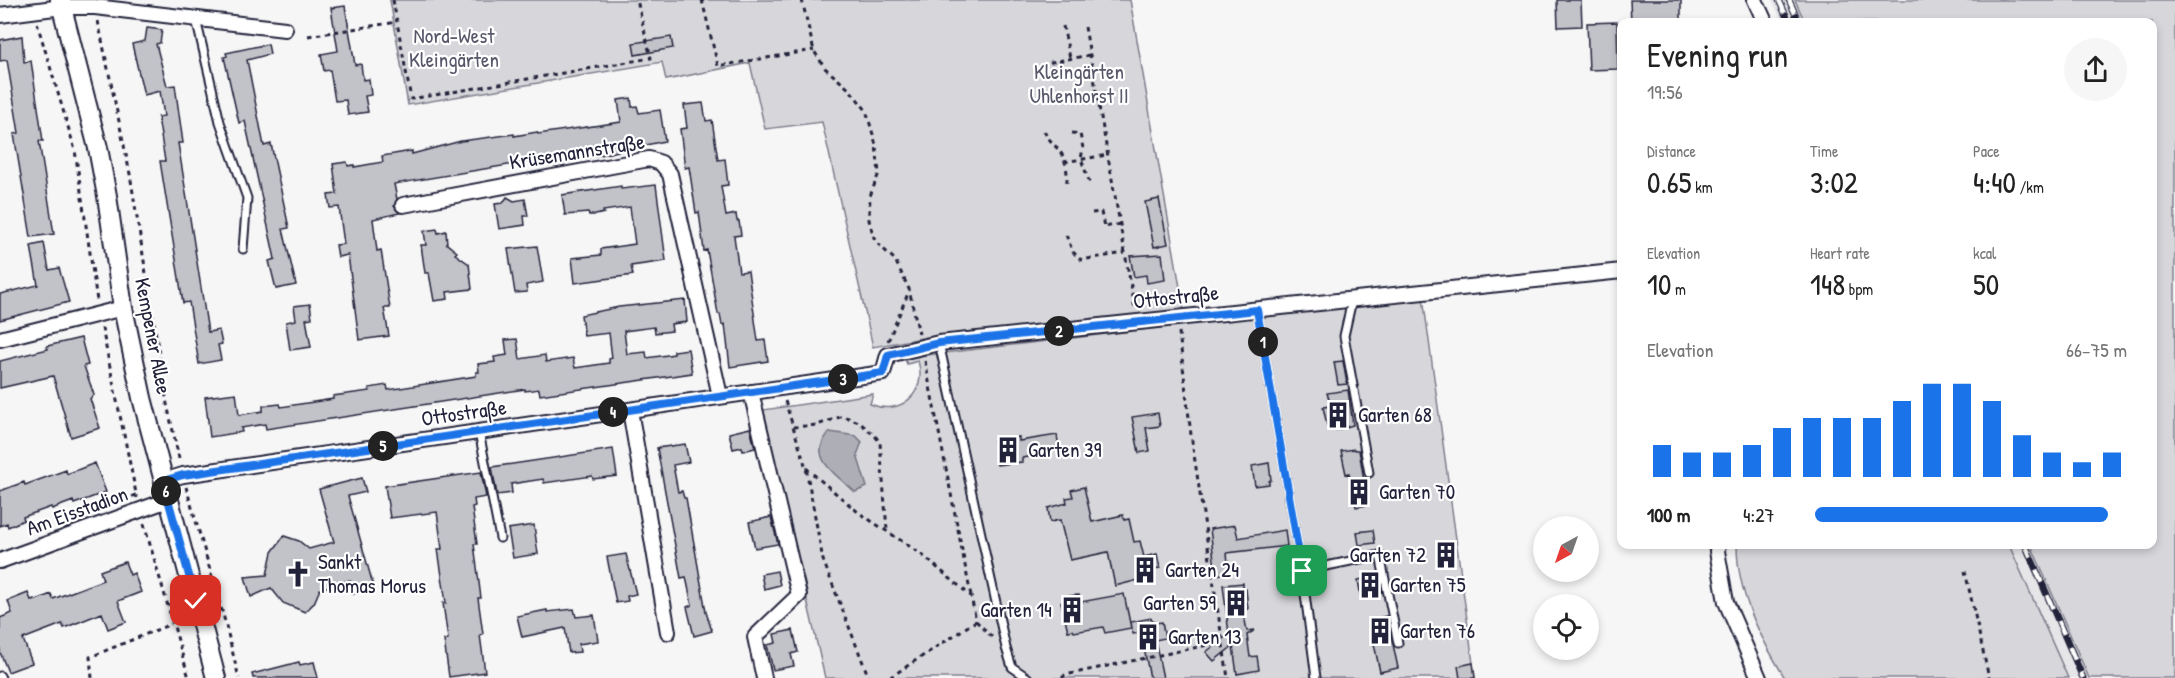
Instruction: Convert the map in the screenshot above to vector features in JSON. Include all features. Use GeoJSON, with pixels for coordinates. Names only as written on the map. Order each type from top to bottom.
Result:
{"type":"FeatureCollection","features":[{"type":"Feature","properties":{"kind":"street"},"geometry":{"type":"LineString","coordinates":[[1755,0],[1763,18]]}},
{"type":"Feature","properties":{"kind":"street"},"geometry":{"type":"LineString","coordinates":[[0,15],[33,12],[61,4],[285,29]]}},
{"type":"Feature","properties":{"kind":"street","name":"Kempener Allee"},"geometry":{"type":"LineString","coordinates":[[61,4],[100,157],[123,308],[141,398],[216,678]]}},
{"type":"Feature","properties":{"kind":"street","name":"Krüsemannstraße"},"geometry":{"type":"LineString","coordinates":[[403,205],[649,159],[661,163],[670,174],[720,396]]}},
{"type":"Feature","properties":{"kind":"street","name":"Ottostraße"},"geometry":{"type":"LineString","coordinates":[[163,481],[183,475],[883,373],[888,355],[939,343],[1617,273]]}},
{"type":"Feature","properties":{"kind":"street"},"geometry":{"type":"LineString","coordinates":[[0,339],[123,308]]}},
{"type":"Feature","properties":{"kind":"street"},"geometry":{"type":"LineString","coordinates":[[751,392],[799,594],[754,637],[764,678]]}},
{"type":"Feature","properties":{"kind":"street"},"geometry":{"type":"LineString","coordinates":[[630,410],[668,632]]}},
{"type":"Feature","properties":{"kind":"street","name":"Am Eisstadion"},"geometry":{"type":"LineString","coordinates":[[0,561],[168,500]]}},
{"type":"Feature","properties":{"kind":"street"},"geometry":{"type":"LineString","coordinates":[[1719,549],[1726,602],[1759,678]]}},
{"type":"Feature","properties":{"kind":"lane"},"geometry":{"type":"LineString","coordinates":[[196,19],[220,122],[247,198],[243,249]]}},
{"type":"Feature","properties":{"kind":"lane"},"geometry":{"type":"LineString","coordinates":[[1352,300],[1344,336],[1369,473]]}},
{"type":"Feature","properties":{"kind":"lane"},"geometry":{"type":"LineString","coordinates":[[1257,310],[1302,571],[1316,678]]}},
{"type":"Feature","properties":{"kind":"lane"},"geometry":{"type":"LineString","coordinates":[[939,343],[1006,648],[1012,667],[1028,678]]}},
{"type":"Feature","properties":{"kind":"lane"},"geometry":{"type":"LineString","coordinates":[[479,432],[500,538]]}},
{"type":"Feature","properties":{"kind":"lane"},"geometry":{"type":"LineString","coordinates":[[1302,571],[1380,555],[1398,644]]}},
{"type":"Feature","properties":{"kind":"path"},"geometry":{"type":"LineString","coordinates":[[393,0],[411,99],[651,58],[637,0]]}},
{"type":"Feature","properties":{"kind":"path"},"geometry":{"type":"LineString","coordinates":[[702,0],[718,66],[814,50]]}},
{"type":"Feature","properties":{"kind":"path"},"geometry":{"type":"LineString","coordinates":[[802,0],[814,50],[825,68],[850,90],[866,110],[876,145],[879,173],[870,196],[869,220],[875,241],[895,260],[909,290],[976,621],[889,678]]}},
{"type":"Feature","properties":{"kind":"path"},"geometry":{"type":"LineString","coordinates":[[95,7],[130,174],[167,404],[183,475],[239,678]]}},
{"type":"Feature","properties":{"kind":"path"},"geometry":{"type":"LineString","coordinates":[[33,12],[75,150],[99,313],[140,510],[189,678]]}},
{"type":"Feature","properties":{"kind":"path"},"geometry":{"type":"LineString","coordinates":[[308,36],[397,22]]}},
{"type":"Feature","properties":{"kind":"path"},"geometry":{"type":"LineString","coordinates":[[1063,26],[1070,58]]}},
{"type":"Feature","properties":{"kind":"path"},"geometry":{"type":"LineString","coordinates":[[1084,27],[1137,322]]}},
{"type":"Feature","properties":{"kind":"path"},"geometry":{"type":"LineString","coordinates":[[1043,67],[1046,63],[1090,55]]}},
{"type":"Feature","properties":{"kind":"path"},"geometry":{"type":"LineString","coordinates":[[1060,60],[1063,71]]}},
{"type":"Feature","properties":{"kind":"path"},"geometry":{"type":"LineString","coordinates":[[1044,131],[1064,159],[1066,187]]}},
{"type":"Feature","properties":{"kind":"path"},"geometry":{"type":"LineString","coordinates":[[1072,133],[1080,134],[1083,148],[1081,159],[1088,182]]}},
{"type":"Feature","properties":{"kind":"path"},"geometry":{"type":"LineString","coordinates":[[1064,162],[1108,155]]}},
{"type":"Feature","properties":{"kind":"path"},"geometry":{"type":"LineString","coordinates":[[1092,213],[1101,212],[1104,227],[1120,224]]}},
{"type":"Feature","properties":{"kind":"path"},"geometry":{"type":"LineString","coordinates":[[1066,235],[1068,244],[1081,260],[1125,253]]}},
{"type":"Feature","properties":{"kind":"path"},"geometry":{"type":"LineString","coordinates":[[888,355],[887,346],[909,290]]}},
{"type":"Feature","properties":{"kind":"path"},"geometry":{"type":"LineString","coordinates":[[1177,318],[1191,435],[1228,678]]}},
{"type":"Feature","properties":{"kind":"path"},"geometry":{"type":"LineString","coordinates":[[780,387],[806,468],[824,560],[869,678]]}},
{"type":"Feature","properties":{"kind":"path"},"geometry":{"type":"LineString","coordinates":[[793,428],[817,425],[843,416],[860,422],[876,436],[880,443],[887,531]]}},
{"type":"Feature","properties":{"kind":"path"},"geometry":{"type":"LineString","coordinates":[[806,468],[858,512],[921,554],[971,596]]}},
{"type":"Feature","properties":{"kind":"path"},"geometry":{"type":"LineString","coordinates":[[1965,571],[1989,678]]}},
{"type":"Feature","properties":{"kind":"path"},"geometry":{"type":"LineString","coordinates":[[92,678],[90,657],[172,624]]}},
{"type":"Feature","properties":{"kind":"path"},"geometry":{"type":"LineString","coordinates":[[1062,678],[1065,675],[1222,642]]}},
{"type":"Feature","properties":{"kind":"shaded area"},"geometry":{"type":"Polygon","coordinates":[[[1772,0],[1795,0],[1803,18],[1780,18],[1772,0]]]}},
{"type":"Feature","properties":{"kind":"shaded area"},"geometry":{"type":"Polygon","coordinates":[[[830,432],[856,436],[862,442],[857,455],[867,487],[855,492],[826,465],[821,450],[823,441],[830,432]]]}},
{"type":"Feature","properties":{"kind":"shaded area"},"geometry":{"type":"Polygon","coordinates":[[[2011,549],[2033,549],[2089,678],[2068,678],[2011,549]]]}},
{"type":"Feature","properties":{"kind":"green space"},"geometry":{"type":"Polygon","coordinates":[[[390,0],[1130,0],[1184,310],[927,337],[873,347],[822,122],[765,129],[750,63],[666,80],[662,62],[408,105],[390,0]]]}},
{"type":"Feature","properties":{"kind":"green space"},"geometry":{"type":"Polygon","coordinates":[[[1795,0],[2175,0],[2175,678],[2089,678],[2033,549],[2157,549],[2157,18],[1803,18],[1795,0]]]}},
{"type":"Feature","properties":{"kind":"green space"},"geometry":{"type":"Polygon","coordinates":[[[1423,297],[1475,678],[825,678],[763,410],[873,394],[870,404],[881,407],[901,405],[915,392],[920,373],[918,361],[907,364],[905,359],[927,355],[1423,297]]]}},
{"type":"Feature","properties":{"kind":"green space"},"geometry":{"type":"Polygon","coordinates":[[[1737,549],[2011,549],[2068,678],[1785,678],[1752,614],[1738,563],[1737,549]]]}},
{"type":"Feature","properties":{"kind":"building"},"geometry":{"type":"Polygon","coordinates":[[[1557,0],[1581,0],[1582,26],[1558,27],[1557,0]]]}},
{"type":"Feature","properties":{"kind":"building"},"geometry":{"type":"Polygon","coordinates":[[[1630,0],[1681,0],[1681,18],[1631,18],[1630,0]]]}},
{"type":"Feature","properties":{"kind":"building"},"geometry":{"type":"Polygon","coordinates":[[[345,6],[355,65],[361,64],[363,80],[369,79],[371,95],[365,96],[368,112],[348,115],[346,100],[335,101],[330,70],[324,71],[321,54],[338,51],[331,8],[345,6]]]}},
{"type":"Feature","properties":{"kind":"building"},"geometry":{"type":"Polygon","coordinates":[[[1617,22],[1617,69],[1589,70],[1587,23],[1617,22]]]}},
{"type":"Feature","properties":{"kind":"building"},"geometry":{"type":"Polygon","coordinates":[[[147,28],[162,30],[160,43],[156,44],[167,86],[175,85],[183,143],[178,143],[208,332],[219,330],[222,344],[218,345],[221,360],[199,364],[189,302],[183,303],[160,161],[165,161],[158,117],[164,116],[160,91],[144,95],[132,44],[145,41],[147,28]]]}},
{"type":"Feature","properties":{"kind":"building"},"geometry":{"type":"Polygon","coordinates":[[[22,36],[24,62],[31,61],[43,141],[39,141],[54,234],[31,237],[14,134],[19,133],[7,60],[0,61],[0,40],[22,36]]]}},
{"type":"Feature","properties":{"kind":"building"},"geometry":{"type":"Polygon","coordinates":[[[671,37],[673,48],[635,55],[633,43],[671,37]]]}},
{"type":"Feature","properties":{"kind":"building"},"geometry":{"type":"Polygon","coordinates":[[[268,44],[270,54],[247,60],[264,146],[271,144],[289,228],[283,229],[296,285],[276,289],[269,261],[275,259],[245,121],[239,123],[224,57],[227,56],[226,53],[268,44]]]}},
{"type":"Feature","properties":{"kind":"building"},"geometry":{"type":"Polygon","coordinates":[[[631,98],[632,107],[637,106],[639,113],[660,110],[665,141],[558,164],[556,157],[394,184],[397,199],[394,206],[399,213],[373,219],[377,251],[381,250],[390,308],[384,308],[389,336],[359,340],[348,255],[338,257],[336,245],[344,244],[339,207],[330,208],[328,195],[337,194],[333,164],[347,162],[348,166],[354,165],[354,167],[383,162],[382,156],[412,151],[412,154],[461,141],[514,134],[514,136],[537,132],[538,134],[621,122],[618,100],[631,98]]]}},
{"type":"Feature","properties":{"kind":"building"},"geometry":{"type":"Polygon","coordinates":[[[703,103],[706,121],[712,120],[718,160],[725,159],[728,185],[721,186],[726,216],[736,214],[737,221],[739,221],[741,235],[734,236],[739,272],[748,271],[758,341],[765,340],[768,361],[730,367],[725,324],[722,325],[720,314],[718,314],[707,250],[704,251],[699,212],[696,213],[689,167],[685,168],[680,129],[687,128],[684,105],[703,103]]]}},
{"type":"Feature","properties":{"kind":"building"},"geometry":{"type":"Polygon","coordinates":[[[656,185],[666,261],[631,266],[633,275],[575,283],[572,258],[601,255],[601,249],[635,244],[630,207],[603,211],[604,213],[596,215],[588,213],[565,215],[562,195],[621,186],[621,189],[656,185]]]}},
{"type":"Feature","properties":{"kind":"building"},"geometry":{"type":"Polygon","coordinates":[[[507,197],[514,201],[525,199],[528,216],[524,216],[525,225],[499,229],[495,204],[503,203],[507,197]]]}},
{"type":"Feature","properties":{"kind":"building"},"geometry":{"type":"Polygon","coordinates":[[[1159,199],[1168,244],[1154,247],[1145,202],[1159,199]]]}},
{"type":"Feature","properties":{"kind":"building"},"geometry":{"type":"Polygon","coordinates":[[[437,229],[438,233],[446,231],[447,244],[457,252],[455,254],[469,264],[472,289],[447,292],[448,299],[434,301],[429,273],[425,273],[421,245],[426,245],[424,231],[437,229]]]}},
{"type":"Feature","properties":{"kind":"building"},"geometry":{"type":"Polygon","coordinates":[[[44,243],[49,270],[59,268],[69,302],[0,320],[0,294],[38,285],[31,246],[44,243]]]}},
{"type":"Feature","properties":{"kind":"building"},"geometry":{"type":"Polygon","coordinates":[[[537,246],[543,282],[526,285],[527,292],[515,293],[508,249],[537,246]]]}},
{"type":"Feature","properties":{"kind":"building"},"geometry":{"type":"Polygon","coordinates":[[[1162,254],[1165,280],[1147,283],[1146,275],[1134,277],[1130,256],[1162,254]]]}},
{"type":"Feature","properties":{"kind":"building"},"geometry":{"type":"Polygon","coordinates":[[[685,300],[687,322],[671,324],[672,331],[655,333],[654,327],[624,331],[627,354],[646,352],[647,358],[674,354],[674,351],[688,349],[692,373],[540,395],[539,389],[525,391],[525,389],[266,429],[265,424],[241,428],[242,432],[210,437],[205,397],[236,393],[239,415],[263,411],[263,406],[280,404],[281,407],[333,399],[333,396],[370,391],[369,388],[387,385],[388,390],[476,376],[476,372],[479,372],[478,364],[495,362],[494,357],[507,355],[505,340],[517,339],[520,359],[545,355],[546,362],[573,358],[575,368],[609,363],[609,359],[612,358],[609,333],[584,336],[581,315],[619,307],[685,300]]]}},
{"type":"Feature","properties":{"kind":"building"},"geometry":{"type":"Polygon","coordinates":[[[310,304],[312,318],[306,319],[311,347],[290,350],[286,322],[296,320],[294,306],[310,304]]]}},
{"type":"Feature","properties":{"kind":"building"},"geometry":{"type":"Polygon","coordinates":[[[81,338],[88,365],[84,366],[94,395],[90,399],[100,428],[71,437],[53,376],[0,388],[0,361],[81,338]]]}},
{"type":"Feature","properties":{"kind":"building"},"geometry":{"type":"Polygon","coordinates":[[[1343,361],[1347,384],[1338,385],[1334,362],[1343,361]]]}},
{"type":"Feature","properties":{"kind":"building","name":"Garten 68"},"geometry":{"type":"Polygon","coordinates":[[[1348,390],[1353,425],[1336,430],[1333,423],[1327,425],[1323,407],[1331,406],[1327,393],[1348,390]]]}},
{"type":"Feature","properties":{"kind":"building"},"geometry":{"type":"Polygon","coordinates":[[[1158,413],[1160,426],[1146,428],[1150,451],[1139,453],[1132,417],[1158,413]]]}},
{"type":"Feature","properties":{"kind":"building"},"geometry":{"type":"Polygon","coordinates":[[[750,428],[755,448],[743,451],[742,447],[733,449],[729,433],[750,428]]]}},
{"type":"Feature","properties":{"kind":"building"},"geometry":{"type":"Polygon","coordinates":[[[1057,435],[1059,449],[1042,451],[1042,455],[1022,458],[1022,462],[997,465],[994,441],[1019,437],[1019,441],[1057,435]]]}},
{"type":"Feature","properties":{"kind":"building"},"geometry":{"type":"Polygon","coordinates":[[[685,444],[689,462],[673,465],[678,492],[682,491],[686,498],[706,612],[712,631],[694,636],[687,607],[692,605],[686,577],[681,578],[657,448],[685,444]]]}},
{"type":"Feature","properties":{"kind":"building"},"geometry":{"type":"Polygon","coordinates":[[[613,449],[617,476],[593,479],[592,476],[544,483],[543,479],[511,484],[512,493],[497,495],[492,467],[613,449]]]}},
{"type":"Feature","properties":{"kind":"building"},"geometry":{"type":"Polygon","coordinates":[[[1359,450],[1368,505],[1356,507],[1349,473],[1346,474],[1341,451],[1359,450]]]}},
{"type":"Feature","properties":{"kind":"building"},"geometry":{"type":"Polygon","coordinates":[[[95,463],[106,492],[74,504],[73,501],[23,517],[24,520],[8,527],[7,523],[0,526],[0,491],[24,482],[25,485],[66,470],[67,474],[95,463]]]}},
{"type":"Feature","properties":{"kind":"building"},"geometry":{"type":"Polygon","coordinates":[[[1269,463],[1271,480],[1269,484],[1255,486],[1252,466],[1269,463]]]}},
{"type":"Feature","properties":{"kind":"building"},"geometry":{"type":"Polygon","coordinates":[[[481,472],[486,497],[474,499],[475,506],[472,507],[481,598],[478,598],[483,634],[480,635],[485,672],[449,677],[444,640],[448,639],[443,603],[446,603],[438,549],[442,549],[437,512],[390,518],[385,486],[481,472]]]}},
{"type":"Feature","properties":{"kind":"building"},"geometry":{"type":"Polygon","coordinates":[[[362,478],[366,492],[348,496],[374,588],[353,594],[350,580],[320,589],[314,603],[305,612],[283,603],[271,588],[251,597],[245,577],[267,575],[272,552],[284,536],[299,541],[309,549],[334,542],[319,489],[362,478]]]}},
{"type":"Feature","properties":{"kind":"building"},"geometry":{"type":"Polygon","coordinates":[[[1084,487],[1092,522],[1123,515],[1124,520],[1129,519],[1134,542],[1140,541],[1144,557],[1157,554],[1160,568],[1152,569],[1154,576],[1115,586],[1108,552],[1070,560],[1060,520],[1050,522],[1048,508],[1067,503],[1066,498],[1073,497],[1071,490],[1084,487]]]}},
{"type":"Feature","properties":{"kind":"building"},"geometry":{"type":"Polygon","coordinates":[[[771,517],[778,544],[755,548],[749,522],[771,517]]]}},
{"type":"Feature","properties":{"kind":"building"},"geometry":{"type":"Polygon","coordinates":[[[534,525],[538,554],[513,558],[508,529],[534,525]]]}},
{"type":"Feature","properties":{"kind":"building"},"geometry":{"type":"Polygon","coordinates":[[[1235,525],[1238,538],[1285,530],[1287,546],[1227,553],[1229,573],[1216,575],[1210,529],[1235,525]]]}},
{"type":"Feature","properties":{"kind":"building"},"geometry":{"type":"Polygon","coordinates":[[[1373,530],[1375,543],[1359,545],[1357,532],[1373,530]]]}},
{"type":"Feature","properties":{"kind":"building"},"geometry":{"type":"Polygon","coordinates":[[[626,554],[636,594],[627,596],[628,601],[616,603],[607,557],[626,554]]]}},
{"type":"Feature","properties":{"kind":"building"},"geometry":{"type":"Polygon","coordinates":[[[125,562],[130,575],[134,573],[141,592],[118,601],[126,622],[108,629],[102,613],[64,628],[62,624],[23,639],[32,663],[8,672],[0,652],[0,618],[12,613],[8,601],[28,593],[34,601],[51,594],[53,599],[103,580],[100,571],[125,562]]]}},
{"type":"Feature","properties":{"kind":"building"},"geometry":{"type":"Polygon","coordinates":[[[777,571],[780,585],[764,589],[761,574],[777,571]]]}},
{"type":"Feature","properties":{"kind":"building","name":"Garten 75"},"geometry":{"type":"Polygon","coordinates":[[[1378,576],[1382,592],[1361,597],[1358,580],[1378,576]]]}},
{"type":"Feature","properties":{"kind":"building"},"geometry":{"type":"Polygon","coordinates":[[[1243,583],[1243,589],[1246,589],[1248,609],[1243,610],[1247,631],[1255,630],[1247,635],[1250,657],[1257,656],[1259,670],[1237,674],[1233,646],[1214,661],[1206,652],[1229,634],[1223,585],[1243,583]]]}},
{"type":"Feature","properties":{"kind":"building"},"geometry":{"type":"Polygon","coordinates":[[[1124,594],[1131,628],[1105,633],[1103,627],[1068,631],[1061,602],[1068,600],[1068,596],[1079,595],[1081,602],[1124,594]]]}},
{"type":"Feature","properties":{"kind":"building"},"geometry":{"type":"Polygon","coordinates":[[[574,609],[576,617],[594,615],[598,641],[579,644],[580,652],[569,653],[565,628],[522,637],[517,616],[547,610],[547,612],[574,609]]]}},
{"type":"Feature","properties":{"kind":"building"},"geometry":{"type":"Polygon","coordinates":[[[1387,616],[1398,668],[1380,672],[1369,620],[1387,616]]]}},
{"type":"Feature","properties":{"kind":"building"},"geometry":{"type":"Polygon","coordinates":[[[1151,618],[1155,623],[1162,622],[1165,638],[1155,640],[1163,678],[1150,678],[1141,633],[1133,634],[1131,622],[1151,618]]]}},
{"type":"Feature","properties":{"kind":"building"},"geometry":{"type":"Polygon","coordinates":[[[793,630],[798,652],[791,654],[794,666],[773,670],[767,645],[776,643],[774,634],[793,630]]]}},
{"type":"Feature","properties":{"kind":"building"},"geometry":{"type":"Polygon","coordinates":[[[299,662],[300,665],[314,662],[318,678],[253,678],[252,674],[299,662]]]}},
{"type":"Feature","properties":{"kind":"building"},"geometry":{"type":"Polygon","coordinates":[[[1473,663],[1475,678],[1460,678],[1458,666],[1473,663]]]}},
{"type":"Feature","properties":{"kind":"railway"},"geometry":{"type":"LineString","coordinates":[[1779,0],[1787,18]]}},
{"type":"Feature","properties":{"kind":"railway"},"geometry":{"type":"LineString","coordinates":[[1789,0],[1797,18]]}},
{"type":"Feature","properties":{"kind":"railway"},"geometry":{"type":"LineString","coordinates":[[2027,549],[2083,678]]}},
{"type":"Feature","properties":{"kind":"place","name":"Garten 68"},"geometry":{"type":"Point","coordinates":[1338,415]}},
{"type":"Feature","properties":{"kind":"place","name":"Garten 39"},"geometry":{"type":"Point","coordinates":[1008,450]}},
{"type":"Feature","properties":{"kind":"place","name":"Garten 70"},"geometry":{"type":"Point","coordinates":[1359,492]}},
{"type":"Feature","properties":{"kind":"place","name":"Garten 72"},"geometry":{"type":"Point","coordinates":[1446,555]}},
{"type":"Feature","properties":{"kind":"place","name":"Garten 24"},"geometry":{"type":"Point","coordinates":[1145,570]}},
{"type":"Feature","properties":{"kind":"place","name":"Sankt Thomas Morus"},"geometry":{"type":"Point","coordinates":[298,574]}},
{"type":"Feature","properties":{"kind":"place","name":"Garten 75"},"geometry":{"type":"Point","coordinates":[1370,585]}},
{"type":"Feature","properties":{"kind":"place","name":"Garten 59"},"geometry":{"type":"Point","coordinates":[1236,603]}},
{"type":"Feature","properties":{"kind":"place","name":"Garten 14"},"geometry":{"type":"Point","coordinates":[1072,610]}},
{"type":"Feature","properties":{"kind":"place","name":"Garten 76"},"geometry":{"type":"Point","coordinates":[1380,631]}},
{"type":"Feature","properties":{"kind":"place","name":"Garten 13"},"geometry":{"type":"Point","coordinates":[1148,637]}},
{"type":"Feature","properties":{"kind":"route"},"geometry":{"type":"LineString","coordinates":[[196,601],[163,481],[183,475],[883,373],[888,355],[939,343],[1257,310],[1302,571]]}},
{"type":"Feature","properties":{"kind":"park label","name":"Nord-West Kleingärten"},"geometry":{"type":"Point","coordinates":[454,48]}},
{"type":"Feature","properties":{"kind":"park label","name":"Kleingärten Uhlenhorst II"},"geometry":{"type":"Point","coordinates":[1079,84]}}]}
